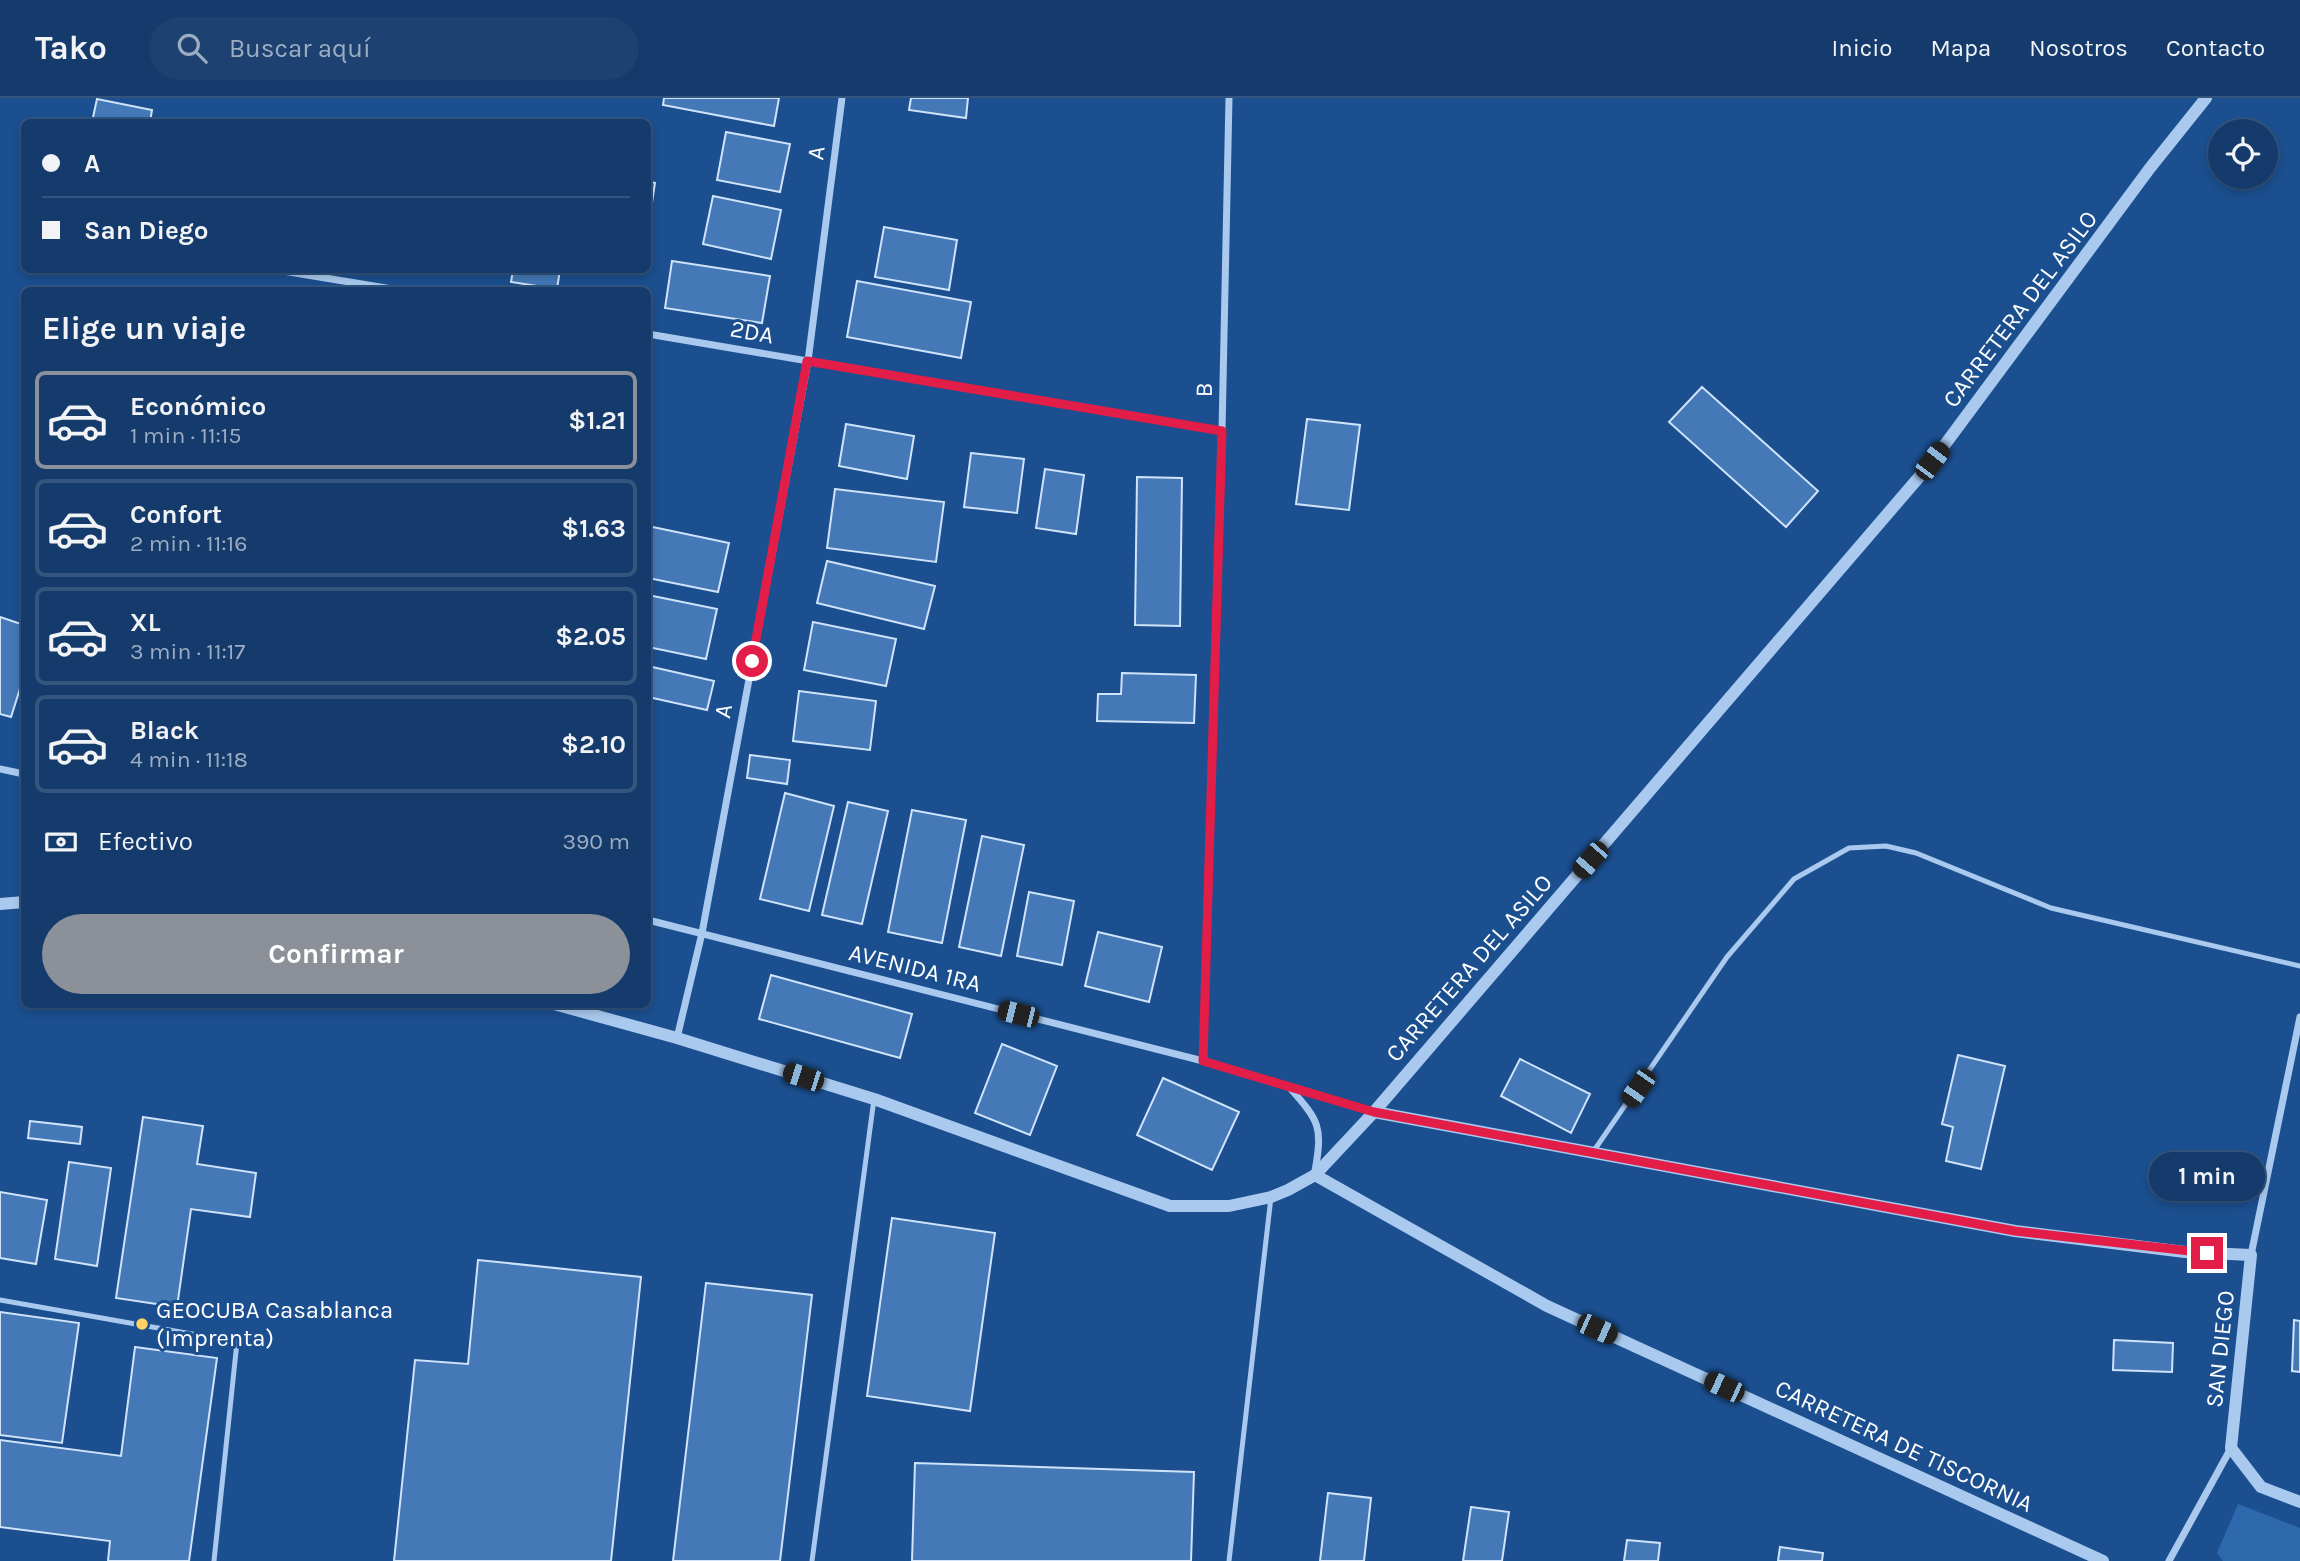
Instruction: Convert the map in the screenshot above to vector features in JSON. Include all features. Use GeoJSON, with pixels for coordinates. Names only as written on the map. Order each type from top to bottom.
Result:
{"type":"FeatureCollection","features":[{"type":"Feature","properties":{"kind":"street","name":"A"},"geometry":{"type":"LineString","coordinates":[[677,1038],[702,933],[807,361],[842,98]]}},
{"type":"Feature","properties":{"kind":"street","name":"B"},"geometry":{"type":"LineString","coordinates":[[1203,1061],[1229,98]]}},
{"type":"Feature","properties":{"kind":"street","name":"CARRETERA DEL ASILO"},"geometry":{"type":"LineString","coordinates":[[568,1008],[677,1038],[874,1099],[1170,1206],[1229,1206],[1271,1198],[1315,1175],[1374,1112],[1932,461],[2150,168],[2206,98]]}},
{"type":"Feature","properties":{"kind":"street"},"geometry":{"type":"LineString","coordinates":[[295,273],[380,287]]}},
{"type":"Feature","properties":{"kind":"street","name":"2DA"},"geometry":{"type":"LineString","coordinates":[[651,335],[1222,431]]}},
{"type":"Feature","properties":{"kind":"street"},"geometry":{"type":"LineString","coordinates":[[0,769],[21,773]]}},
{"type":"Feature","properties":{"kind":"street"},"geometry":{"type":"LineString","coordinates":[[0,904],[21,902]]}},
{"type":"Feature","properties":{"kind":"street","name":"AVENIDA 1RA"},"geometry":{"type":"LineString","coordinates":[[651,921],[1203,1061],[1374,1112]]}},
{"type":"Feature","properties":{"kind":"street","name":"SAN DIEGO"},"geometry":{"type":"LineString","coordinates":[[2169,1561],[2231,1448],[2250,1255],[2300,1017]]}},
{"type":"Feature","properties":{"kind":"street"},"geometry":{"type":"LineString","coordinates":[[1290,1088],[1316,1117],[1320,1147],[1315,1175]]}},
{"type":"Feature","properties":{"kind":"street","name":"SAN DIEGO"},"geometry":{"type":"LineString","coordinates":[[1374,1112],[2015,1231],[2185,1252],[2250,1255]]}},
{"type":"Feature","properties":{"kind":"street","name":"CARRETERA DE TISCORNIA"},"geometry":{"type":"LineString","coordinates":[[1315,1175],[1546,1306],[2103,1561]]}},
{"type":"Feature","properties":{"kind":"street"},"geometry":{"type":"LineString","coordinates":[[2231,1448],[2261,1488],[2300,1502]]}},
{"type":"Feature","properties":{"kind":"lane"},"geometry":{"type":"LineString","coordinates":[[1593,1153],[1727,957],[1794,879],[1849,848],[1886,846],[1916,853],[2051,908],[2300,966]]}},
{"type":"Feature","properties":{"kind":"lane"},"geometry":{"type":"LineString","coordinates":[[812,1561],[874,1099]]}},
{"type":"Feature","properties":{"kind":"lane"},"geometry":{"type":"LineString","coordinates":[[1229,1561],[1271,1198]]}},
{"type":"Feature","properties":{"kind":"lane"},"geometry":{"type":"LineString","coordinates":[[0,1300],[237,1342],[214,1561]]}},
{"type":"Feature","properties":{"kind":"shaded area"},"geometry":{"type":"Polygon","coordinates":[[[2238,1504],[2300,1528],[2300,1561],[2223,1561],[2217,1553],[2238,1504]]]}},
{"type":"Feature","properties":{"kind":"building"},"geometry":{"type":"Polygon","coordinates":[[[664,98],[779,98],[774,126],[663,105],[664,98]]]}},
{"type":"Feature","properties":{"kind":"building"},"geometry":{"type":"Polygon","coordinates":[[[911,98],[968,98],[966,118],[909,110],[911,98]]]}},
{"type":"Feature","properties":{"kind":"building"},"geometry":{"type":"Polygon","coordinates":[[[97,99],[152,110],[150,119],[93,119],[97,99]]]}},
{"type":"Feature","properties":{"kind":"building"},"geometry":{"type":"Polygon","coordinates":[[[726,132],[790,144],[780,192],[717,180],[726,132]]]}},
{"type":"Feature","properties":{"kind":"building"},"geometry":{"type":"Polygon","coordinates":[[[651,182],[655,183],[651,209],[651,182]]]}},
{"type":"Feature","properties":{"kind":"building"},"geometry":{"type":"Polygon","coordinates":[[[713,196],[781,210],[771,259],[703,244],[713,196]]]}},
{"type":"Feature","properties":{"kind":"building"},"geometry":{"type":"Polygon","coordinates":[[[884,227],[957,240],[949,290],[875,277],[884,227]]]}},
{"type":"Feature","properties":{"kind":"building"},"geometry":{"type":"Polygon","coordinates":[[[672,261],[770,276],[762,323],[665,308],[672,261]]]}},
{"type":"Feature","properties":{"kind":"building"},"geometry":{"type":"Polygon","coordinates":[[[512,273],[560,273],[557,287],[511,282],[512,273]]]}},
{"type":"Feature","properties":{"kind":"building"},"geometry":{"type":"Polygon","coordinates":[[[857,281],[971,302],[961,358],[847,337],[857,281]]]}},
{"type":"Feature","properties":{"kind":"building"},"geometry":{"type":"Polygon","coordinates":[[[1702,387],[1818,491],[1786,527],[1669,422],[1702,387]]]}},
{"type":"Feature","properties":{"kind":"building"},"geometry":{"type":"Polygon","coordinates":[[[1307,419],[1360,425],[1349,510],[1296,504],[1307,419]]]}},
{"type":"Feature","properties":{"kind":"building"},"geometry":{"type":"Polygon","coordinates":[[[846,424],[914,436],[907,479],[839,466],[846,424]]]}},
{"type":"Feature","properties":{"kind":"building"},"geometry":{"type":"Polygon","coordinates":[[[971,453],[1024,459],[1017,513],[964,507],[971,453]]]}},
{"type":"Feature","properties":{"kind":"building"},"geometry":{"type":"Polygon","coordinates":[[[1045,469],[1084,475],[1076,534],[1036,528],[1045,469]]]}},
{"type":"Feature","properties":{"kind":"building"},"geometry":{"type":"Polygon","coordinates":[[[1137,477],[1182,478],[1180,626],[1135,625],[1137,477]]]}},
{"type":"Feature","properties":{"kind":"building"},"geometry":{"type":"Polygon","coordinates":[[[835,489],[944,502],[936,562],[827,548],[835,489]]]}},
{"type":"Feature","properties":{"kind":"building"},"geometry":{"type":"Polygon","coordinates":[[[651,527],[729,543],[718,592],[651,579],[651,527]]]}},
{"type":"Feature","properties":{"kind":"building"},"geometry":{"type":"Polygon","coordinates":[[[827,561],[935,586],[924,629],[817,603],[827,561]]]}},
{"type":"Feature","properties":{"kind":"building"},"geometry":{"type":"Polygon","coordinates":[[[651,596],[717,609],[706,659],[651,648],[651,596]]]}},
{"type":"Feature","properties":{"kind":"building"},"geometry":{"type":"Polygon","coordinates":[[[0,617],[21,624],[21,685],[11,717],[0,714],[0,617]]]}},
{"type":"Feature","properties":{"kind":"building"},"geometry":{"type":"Polygon","coordinates":[[[813,622],[896,639],[886,686],[804,670],[813,622]]]}},
{"type":"Feature","properties":{"kind":"building"},"geometry":{"type":"Polygon","coordinates":[[[651,667],[714,681],[707,710],[651,698],[651,667]]]}},
{"type":"Feature","properties":{"kind":"building"},"geometry":{"type":"Polygon","coordinates":[[[1122,673],[1196,675],[1194,723],[1097,721],[1098,694],[1121,694],[1122,673]]]}},
{"type":"Feature","properties":{"kind":"building"},"geometry":{"type":"Polygon","coordinates":[[[799,691],[876,701],[870,750],[793,741],[799,691]]]}},
{"type":"Feature","properties":{"kind":"building"},"geometry":{"type":"Polygon","coordinates":[[[750,755],[790,760],[787,784],[747,778],[750,755]]]}},
{"type":"Feature","properties":{"kind":"building"},"geometry":{"type":"Polygon","coordinates":[[[785,793],[834,806],[809,911],[760,899],[785,793]]]}},
{"type":"Feature","properties":{"kind":"building"},"geometry":{"type":"Polygon","coordinates":[[[848,802],[888,811],[862,924],[822,915],[848,802]]]}},
{"type":"Feature","properties":{"kind":"building"},"geometry":{"type":"Polygon","coordinates":[[[912,810],[966,820],[942,943],[888,932],[912,810]]]}},
{"type":"Feature","properties":{"kind":"building"},"geometry":{"type":"Polygon","coordinates":[[[982,836],[1024,845],[1001,956],[959,947],[982,836]]]}},
{"type":"Feature","properties":{"kind":"building"},"geometry":{"type":"Polygon","coordinates":[[[1029,892],[1074,901],[1062,965],[1017,956],[1029,892]]]}},
{"type":"Feature","properties":{"kind":"building"},"geometry":{"type":"Polygon","coordinates":[[[1098,932],[1162,947],[1149,1002],[1085,986],[1098,932]]]}},
{"type":"Feature","properties":{"kind":"building"},"geometry":{"type":"Polygon","coordinates":[[[771,975],[912,1014],[900,1058],[759,1019],[771,975]]]}},
{"type":"Feature","properties":{"kind":"building"},"geometry":{"type":"Polygon","coordinates":[[[1002,1044],[1057,1066],[1030,1135],[975,1113],[1002,1044]]]}},
{"type":"Feature","properties":{"kind":"building"},"geometry":{"type":"Polygon","coordinates":[[[1958,1055],[2005,1066],[1981,1169],[1946,1161],[1953,1127],[1942,1124],[1958,1055]]]}},
{"type":"Feature","properties":{"kind":"building"},"geometry":{"type":"Polygon","coordinates":[[[1520,1059],[1590,1094],[1571,1133],[1501,1096],[1520,1059]]]}},
{"type":"Feature","properties":{"kind":"building"},"geometry":{"type":"Polygon","coordinates":[[[1163,1078],[1239,1112],[1212,1170],[1137,1135],[1163,1078]]]}},
{"type":"Feature","properties":{"kind":"building"},"geometry":{"type":"Polygon","coordinates":[[[143,1117],[203,1126],[197,1164],[256,1173],[250,1217],[191,1209],[177,1307],[116,1298],[143,1117]]]}},
{"type":"Feature","properties":{"kind":"building"},"geometry":{"type":"Polygon","coordinates":[[[30,1121],[82,1127],[80,1144],[28,1138],[30,1121]]]}},
{"type":"Feature","properties":{"kind":"building"},"geometry":{"type":"Polygon","coordinates":[[[69,1162],[111,1168],[97,1266],[55,1259],[69,1162]]]}},
{"type":"Feature","properties":{"kind":"building"},"geometry":{"type":"Polygon","coordinates":[[[0,1192],[47,1200],[36,1264],[0,1258],[0,1192]]]}},
{"type":"Feature","properties":{"kind":"building"},"geometry":{"type":"Polygon","coordinates":[[[892,1218],[995,1233],[970,1411],[867,1396],[892,1218]]]}},
{"type":"Feature","properties":{"kind":"building"},"geometry":{"type":"Polygon","coordinates":[[[478,1260],[641,1277],[611,1561],[394,1561],[415,1360],[468,1364],[478,1260]]]}},
{"type":"Feature","properties":{"kind":"building"},"geometry":{"type":"Polygon","coordinates":[[[706,1283],[812,1295],[780,1561],[673,1561],[706,1283]]]}},
{"type":"Feature","properties":{"kind":"building"},"geometry":{"type":"Polygon","coordinates":[[[0,1312],[79,1323],[62,1443],[0,1435],[0,1312]]]}},
{"type":"Feature","properties":{"kind":"building"},"geometry":{"type":"Polygon","coordinates":[[[2294,1320],[2300,1321],[2300,1372],[2292,1371],[2294,1320]]]}},
{"type":"Feature","properties":{"kind":"building"},"geometry":{"type":"Polygon","coordinates":[[[2114,1340],[2173,1343],[2172,1372],[2113,1370],[2114,1340]]]}},
{"type":"Feature","properties":{"kind":"building"},"geometry":{"type":"Polygon","coordinates":[[[135,1347],[217,1358],[189,1561],[108,1561],[110,1541],[0,1527],[0,1440],[121,1456],[135,1347]]]}},
{"type":"Feature","properties":{"kind":"building"},"geometry":{"type":"Polygon","coordinates":[[[915,1463],[1194,1472],[1191,1561],[912,1561],[915,1463]]]}},
{"type":"Feature","properties":{"kind":"building"},"geometry":{"type":"Polygon","coordinates":[[[1328,1493],[1371,1498],[1364,1561],[1320,1561],[1328,1493]]]}},
{"type":"Feature","properties":{"kind":"building"},"geometry":{"type":"Polygon","coordinates":[[[1471,1507],[1509,1512],[1502,1561],[1463,1561],[1471,1507]]]}},
{"type":"Feature","properties":{"kind":"building"},"geometry":{"type":"Polygon","coordinates":[[[1627,1540],[1660,1543],[1658,1561],[1624,1561],[1627,1540]]]}},
{"type":"Feature","properties":{"kind":"building"},"geometry":{"type":"Polygon","coordinates":[[[1780,1547],[1823,1553],[1822,1561],[1778,1561],[1780,1547]]]}},
{"type":"Feature","properties":{"kind":"place","name":"GEOCUBA Casablanca (Imprenta)"},"geometry":{"type":"Point","coordinates":[142,1324]}},
{"type":"Feature","properties":{"kind":"route"},"geometry":{"type":"LineString","coordinates":[[752,661],[807,361],[1222,431],[1203,1061],[1374,1112],[2015,1231],[2207,1253]]}}]}
